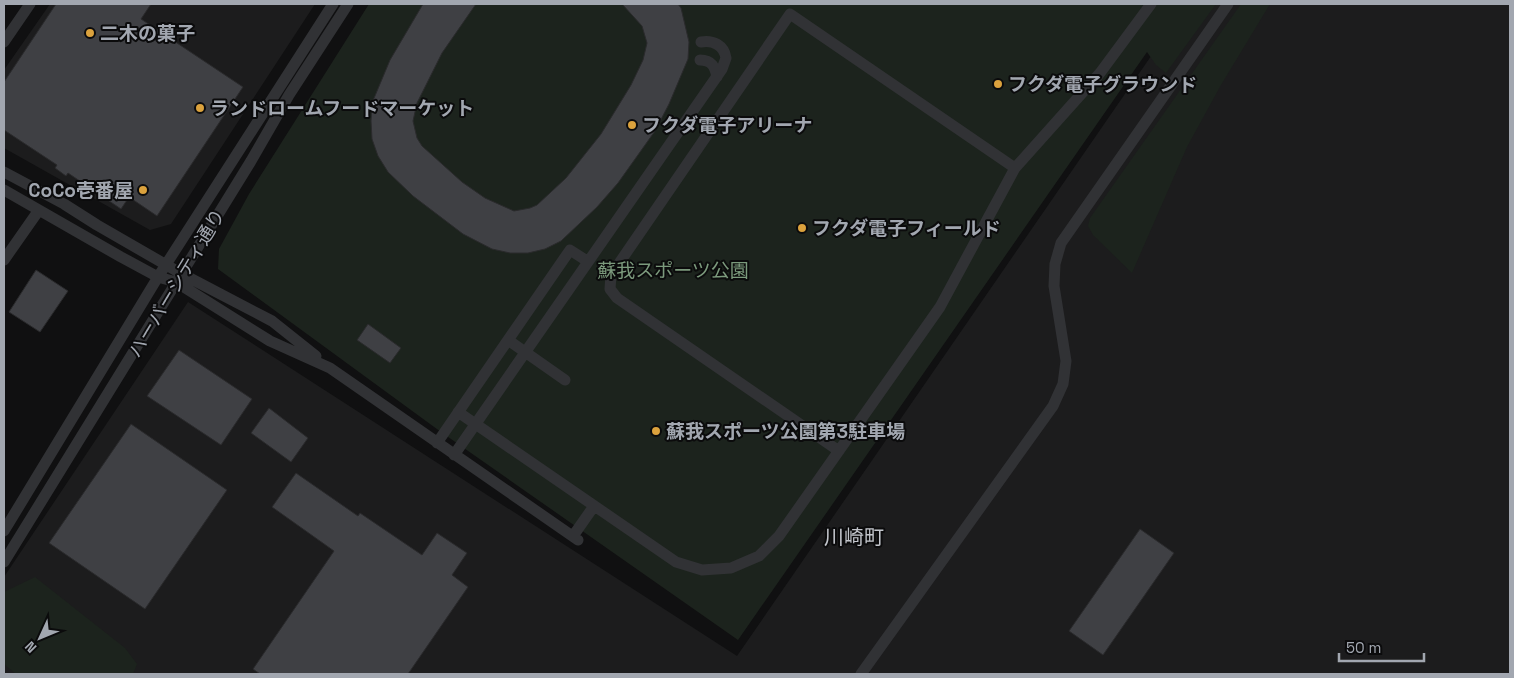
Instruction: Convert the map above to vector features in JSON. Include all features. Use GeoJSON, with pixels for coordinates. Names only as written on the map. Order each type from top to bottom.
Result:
{"type":"FeatureCollection","features":[{"type":"Feature","properties":{"kind":"street"},"geometry":{"type":"LineString","coordinates":[[4,42],[30,4]]}},
{"type":"Feature","properties":{"kind":"street","name":"ハーバーシティ通り"},"geometry":{"type":"LineString","coordinates":[[4,531],[158,277],[333,4]]}},
{"type":"Feature","properties":{"kind":"street","name":"ハーバーシティ通り"},"geometry":{"type":"LineString","coordinates":[[4,562],[289,95],[348,4]]}},
{"type":"Feature","properties":{"kind":"street"},"geometry":{"type":"LineString","coordinates":[[458,412],[676,562],[702,570],[731,568],[759,556],[779,536],[940,307],[1015,168],[1100,73],[1151,4]]}},
{"type":"Feature","properties":{"kind":"street"},"geometry":{"type":"LineString","coordinates":[[861,674],[1053,406],[1063,384],[1066,361],[1054,286],[1055,264],[1061,243],[1228,4]]}},
{"type":"Feature","properties":{"kind":"street"},"geometry":{"type":"LineString","coordinates":[[839,451],[617,298],[610,289],[611,275],[790,14],[1015,168]]}},
{"type":"Feature","properties":{"kind":"street"},"geometry":{"type":"LineString","coordinates":[[454,455],[503,385],[524,351],[725,64],[725,53],[715,43],[701,42]]}},
{"type":"Feature","properties":{"kind":"street"},"geometry":{"type":"LineString","coordinates":[[700,60],[709,61],[713,64],[717,77]]}},
{"type":"Feature","properties":{"kind":"street"},"geometry":{"type":"LineString","coordinates":[[4,172],[64,204],[97,226],[166,265],[179,278],[270,341],[330,368]]}},
{"type":"Feature","properties":{"kind":"street"},"geometry":{"type":"LineString","coordinates":[[4,190],[158,277],[179,278],[279,326],[330,368],[576,538],[594,506]]}},
{"type":"Feature","properties":{"kind":"street"},"geometry":{"type":"LineString","coordinates":[[4,260],[39,210]]}},
{"type":"Feature","properties":{"kind":"street"},"geometry":{"type":"LineString","coordinates":[[437,443],[570,250],[587,261]]}},
{"type":"Feature","properties":{"kind":"street"},"geometry":{"type":"LineString","coordinates":[[270,341],[275,341],[280,336],[279,326]]}},
{"type":"Feature","properties":{"kind":"street"},"geometry":{"type":"LineString","coordinates":[[508,340],[565,380]]}},
{"type":"Feature","properties":{"kind":"street"},"geometry":{"type":"LineString","coordinates":[[484,374],[503,385]]}},
{"type":"Feature","properties":{"kind":"shaded area"},"geometry":{"type":"Polygon","coordinates":[[[50,4],[315,4],[171,224],[150,230],[4,148],[4,70],[50,4]]]}},
{"type":"Feature","properties":{"kind":"shaded area"},"geometry":{"type":"Polygon","coordinates":[[[1187,4],[1510,4],[1510,674],[4,674],[4,577],[188,302],[737,656],[1187,4]]]}},
{"type":"Feature","properties":{"kind":"green space","name":"蘇我スポーツ公園"},"geometry":{"type":"Polygon","coordinates":[[[369,4],[1216,4],[1166,73],[1156,65],[1147,52],[738,640],[441,432],[218,269],[219,249],[249,194],[369,4]]]}},
{"type":"Feature","properties":{"kind":"green space"},"geometry":{"type":"Polygon","coordinates":[[[1241,4],[1270,4],[1221,85],[1187,147],[1132,273],[1093,235],[1088,226],[1090,218],[1241,4]]]}},
{"type":"Feature","properties":{"kind":"green space"},"geometry":{"type":"Polygon","coordinates":[[[35,577],[125,648],[137,664],[133,674],[16,674],[4,664],[4,592],[35,577]]]}},
{"type":"Feature","properties":{"kind":"building"},"geometry":{"type":"Polygon","coordinates":[[[56,4],[151,4],[141,19],[243,87],[157,216],[129,197],[121,209],[68,173],[66,176],[55,168],[57,165],[4,130],[4,82],[56,4]]]}},
{"type":"Feature","properties":{"kind":"building","name":"フクダ電子アリーナ"},"geometry":{"type":"Polygon","coordinates":[[[423,4],[476,4],[442,53],[417,103],[413,121],[417,138],[422,146],[462,182],[485,198],[514,211],[537,205],[566,178],[601,134],[631,85],[643,60],[647,43],[642,26],[622,4],[678,4],[681,8],[689,42],[688,59],[669,104],[655,131],[618,183],[597,207],[561,241],[545,249],[528,253],[510,253],[492,249],[463,234],[413,196],[388,172],[378,156],[372,139],[372,103],[390,60],[423,4]]]}},
{"type":"Feature","properties":{"kind":"building"},"geometry":{"type":"Polygon","coordinates":[[[36,270],[68,291],[40,332],[9,312],[36,270]]]}},
{"type":"Feature","properties":{"kind":"building"},"geometry":{"type":"Polygon","coordinates":[[[368,324],[401,348],[390,363],[357,340],[368,324]]]}},
{"type":"Feature","properties":{"kind":"building"},"geometry":{"type":"Polygon","coordinates":[[[179,350],[252,399],[221,445],[147,396],[179,350]]]}},
{"type":"Feature","properties":{"kind":"building"},"geometry":{"type":"Polygon","coordinates":[[[269,408],[308,438],[291,462],[251,433],[269,408]]]}},
{"type":"Feature","properties":{"kind":"building"},"geometry":{"type":"Polygon","coordinates":[[[131,424],[227,490],[145,609],[49,543],[131,424]]]}},
{"type":"Feature","properties":{"kind":"building"},"geometry":{"type":"Polygon","coordinates":[[[296,473],[358,516],[360,513],[422,555],[437,533],[467,553],[452,575],[468,587],[408,674],[260,674],[253,669],[334,551],[272,507],[296,473]]]}},
{"type":"Feature","properties":{"kind":"building"},"geometry":{"type":"Polygon","coordinates":[[[1140,529],[1174,553],[1103,655],[1069,631],[1140,529]]]}},
{"type":"Feature","properties":{"kind":"place","name":"二木の菓子"},"geometry":{"type":"Point","coordinates":[90,33]}},
{"type":"Feature","properties":{"kind":"place","name":"フクダ電子グラウンド"},"geometry":{"type":"Point","coordinates":[998,84]}},
{"type":"Feature","properties":{"kind":"place","name":"ランドロームフードマーケット"},"geometry":{"type":"Point","coordinates":[200,108]}},
{"type":"Feature","properties":{"kind":"place","name":"フクダ電子アリーナ"},"geometry":{"type":"Point","coordinates":[632,125]}},
{"type":"Feature","properties":{"kind":"place","name":"CoCo壱番屋"},"geometry":{"type":"Point","coordinates":[143,190]}},
{"type":"Feature","properties":{"kind":"place","name":"フクダ電子フィールド"},"geometry":{"type":"Point","coordinates":[802,228]}},
{"type":"Feature","properties":{"kind":"place","name":"蘇我スポーツ公園第3駐車場"},"geometry":{"type":"Point","coordinates":[656,431]}},
{"type":"Feature","properties":{"kind":"district","name":"川崎町"},"geometry":{"type":"Point","coordinates":[854,537]}}]}
